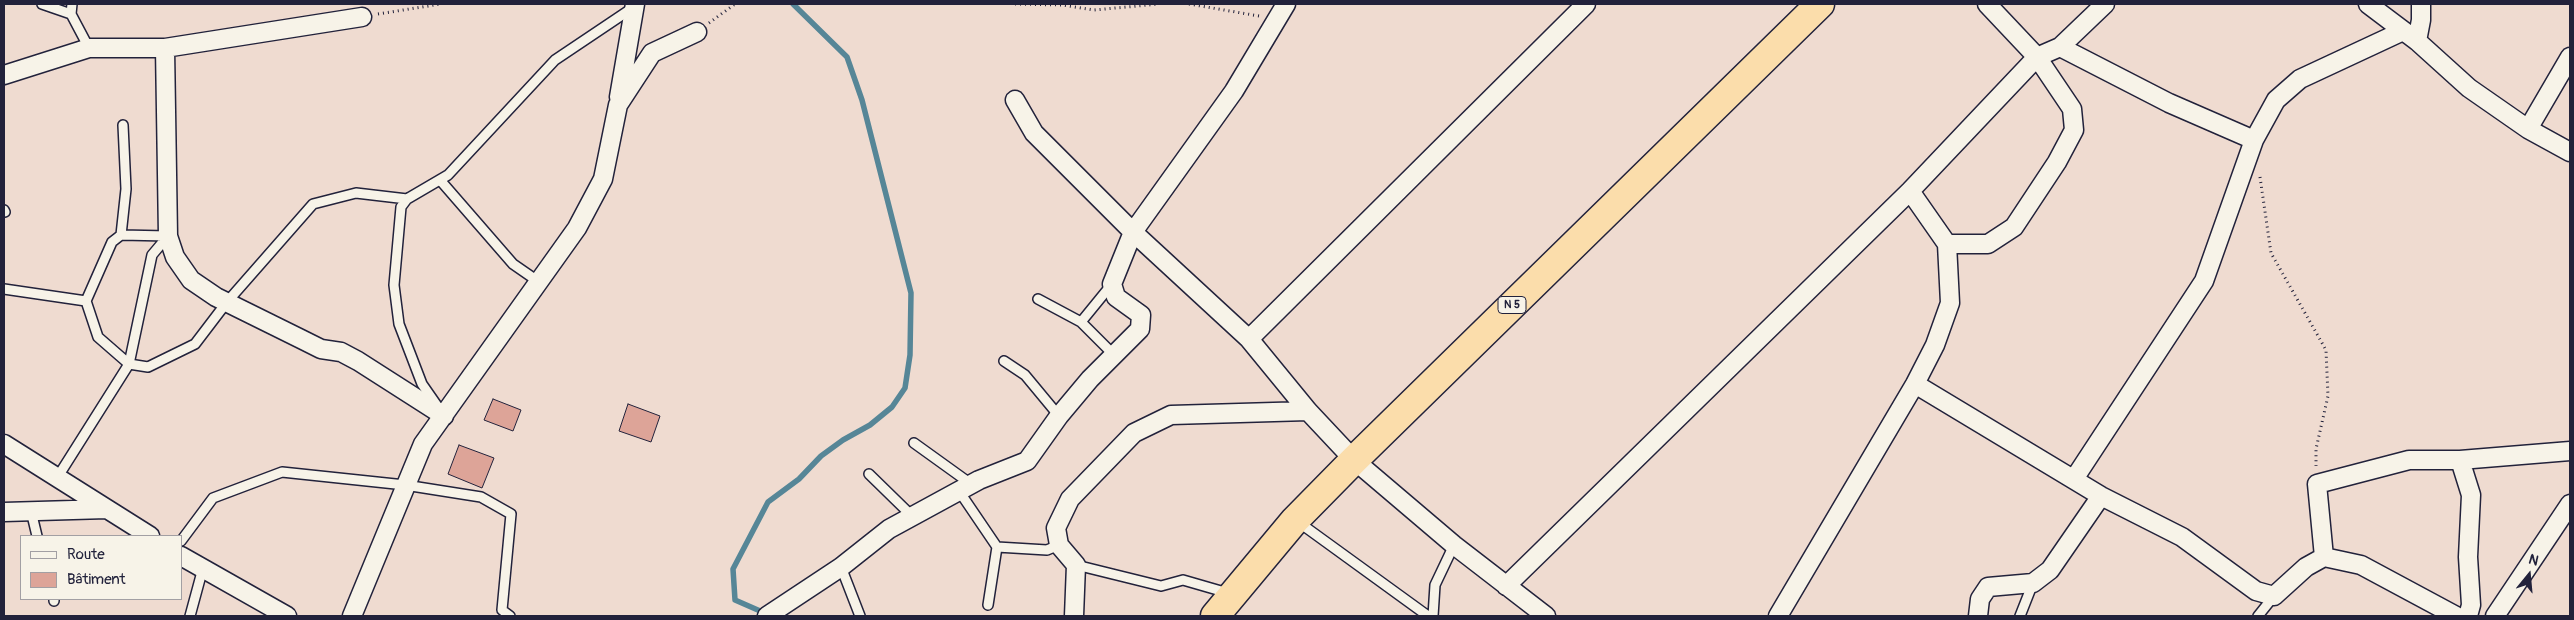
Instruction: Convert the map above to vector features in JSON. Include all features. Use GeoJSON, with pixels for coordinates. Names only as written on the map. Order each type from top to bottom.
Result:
{"type":"FeatureCollection","features":[{"type":"Feature","properties":{"kind":"highway","name":"N 5"},"geometry":{"type":"LineString","coordinates":[[1215,616],[1231,594],[1295,520],[1354,460],[1820,4]]}},
{"type":"Feature","properties":{"kind":"street"},"geometry":{"type":"LineString","coordinates":[[767,616],[841,567],[889,529],[965,488],[1027,461],[1059,416],[1114,354],[1140,329],[1141,315],[1116,297],[1112,284],[1133,232],[1234,91],[1286,4]]}},
{"type":"Feature","properties":{"kind":"street"},"geometry":{"type":"LineString","coordinates":[[1249,339],[1586,4]]}},
{"type":"Feature","properties":{"kind":"street"},"geometry":{"type":"LineString","coordinates":[[1947,244],[1988,244],[2014,227],[2057,162],[2074,130],[2072,109],[2037,57],[1987,4]]}},
{"type":"Feature","properties":{"kind":"street"},"geometry":{"type":"LineString","coordinates":[[1506,586],[1910,191],[2037,57],[2060,47],[2105,4]]}},
{"type":"Feature","properties":{"kind":"street"},"geometry":{"type":"LineString","coordinates":[[2368,4],[2410,36],[2469,88],[2528,129],[2570,152]]}},
{"type":"Feature","properties":{"kind":"street"},"geometry":{"type":"LineString","coordinates":[[2074,480],[2204,281],[2254,140],[2276,100],[2300,79],[2410,36],[2421,20],[2421,4]]}},
{"type":"Feature","properties":{"kind":"street"},"geometry":{"type":"LineString","coordinates":[[352,616],[423,444],[577,228],[603,179],[618,104],[634,5]]}},
{"type":"Feature","properties":{"kind":"street"},"geometry":{"type":"LineString","coordinates":[[4,75],[88,48],[165,48],[362,17]]}},
{"type":"Feature","properties":{"kind":"street"},"geometry":{"type":"LineString","coordinates":[[618,104],[652,52],[697,32]]}},
{"type":"Feature","properties":{"kind":"street"},"geometry":{"type":"LineString","coordinates":[[2060,47],[2169,103],[2254,140]]}},
{"type":"Feature","properties":{"kind":"street"},"geometry":{"type":"LineString","coordinates":[[165,48],[168,236],[176,256],[191,280],[227,302],[303,340],[321,348],[341,352],[358,361],[444,416]]}},
{"type":"Feature","properties":{"kind":"street"},"geometry":{"type":"LineString","coordinates":[[2528,129],[2570,57]]}},
{"type":"Feature","properties":{"kind":"street"},"geometry":{"type":"LineString","coordinates":[[1015,100],[1034,133],[1133,232],[1249,339],[1308,411],[1354,460],[1538,613]]}},
{"type":"Feature","properties":{"kind":"street"},"geometry":{"type":"LineString","coordinates":[[1778,616],[1915,384],[1935,345],[1950,303],[1947,244],[1910,191]]}},
{"type":"Feature","properties":{"kind":"street"},"geometry":{"type":"LineString","coordinates":[[1915,384],[2101,496],[2182,537],[2256,591],[2274,596],[2306,567],[2324,557],[2361,565],[2456,616]]}},
{"type":"Feature","properties":{"kind":"street"},"geometry":{"type":"LineString","coordinates":[[1074,616],[1076,565],[1059,545],[1056,528],[1070,499],[1134,433],[1171,415],[1308,411]]}},
{"type":"Feature","properties":{"kind":"street"},"geometry":{"type":"LineString","coordinates":[[4,444],[148,535]]}},
{"type":"Feature","properties":{"kind":"street"},"geometry":{"type":"LineString","coordinates":[[2324,557],[2316,484],[2409,460],[2460,460],[2570,451]]}},
{"type":"Feature","properties":{"kind":"street"},"geometry":{"type":"LineString","coordinates":[[2460,460],[2471,495],[2468,557],[2471,606],[2468,616]]}},
{"type":"Feature","properties":{"kind":"street"},"geometry":{"type":"LineString","coordinates":[[1978,616],[1980,599],[1988,587],[2033,583],[2050,570],[2101,496]]}},
{"type":"Feature","properties":{"kind":"street"},"geometry":{"type":"LineString","coordinates":[[2495,616],[2570,504]]}},
{"type":"Feature","properties":{"kind":"street"},"geometry":{"type":"LineString","coordinates":[[4,512],[107,509]]}},
{"type":"Feature","properties":{"kind":"street"},"geometry":{"type":"LineString","coordinates":[[182,557],[287,616]]}},
{"type":"Feature","properties":{"kind":"lane"},"geometry":{"type":"LineString","coordinates":[[42,4],[70,14]]}},
{"type":"Feature","properties":{"kind":"lane"},"geometry":{"type":"LineString","coordinates":[[72,4],[70,14],[88,48]]}},
{"type":"Feature","properties":{"kind":"lane"},"geometry":{"type":"LineString","coordinates":[[444,416],[422,384],[399,324],[394,284],[401,207],[407,199],[448,175],[555,60],[634,5]]}},
{"type":"Feature","properties":{"kind":"lane"},"geometry":{"type":"LineString","coordinates":[[121,235],[126,189],[123,125]]}},
{"type":"Feature","properties":{"kind":"lane"},"geometry":{"type":"LineString","coordinates":[[440,180],[513,264],[539,282]]}},
{"type":"Feature","properties":{"kind":"lane"},"geometry":{"type":"LineString","coordinates":[[168,236],[121,235],[112,242],[86,301],[98,337],[129,364],[148,367],[195,344],[227,302],[313,204],[356,193],[407,199]]}},
{"type":"Feature","properties":{"kind":"lane"},"geometry":{"type":"LineString","coordinates":[[58,478],[129,364],[152,255],[168,236]]}},
{"type":"Feature","properties":{"kind":"lane"},"geometry":{"type":"LineString","coordinates":[[1081,322],[1112,284]]}},
{"type":"Feature","properties":{"kind":"lane"},"geometry":{"type":"LineString","coordinates":[[4,289],[86,301]]}},
{"type":"Feature","properties":{"kind":"lane"},"geometry":{"type":"LineString","coordinates":[[1038,299],[1081,322],[1114,354]]}},
{"type":"Feature","properties":{"kind":"lane"},"geometry":{"type":"LineString","coordinates":[[1004,360],[1026,375],[1059,416]]}},
{"type":"Feature","properties":{"kind":"lane"},"geometry":{"type":"LineString","coordinates":[[914,443],[965,488],[997,547],[988,604]]}},
{"type":"Feature","properties":{"kind":"lane"},"geometry":{"type":"LineString","coordinates":[[182,540],[213,498],[282,472],[405,485],[481,497],[511,514],[502,610],[510,616]]}},
{"type":"Feature","properties":{"kind":"lane"},"geometry":{"type":"LineString","coordinates":[[869,474],[912,516]]}},
{"type":"Feature","properties":{"kind":"lane"},"geometry":{"type":"LineString","coordinates":[[31,511],[38,535]]}},
{"type":"Feature","properties":{"kind":"lane"},"geometry":{"type":"LineString","coordinates":[[1295,520],[1428,616]]}},
{"type":"Feature","properties":{"kind":"lane"},"geometry":{"type":"LineString","coordinates":[[997,547],[1047,550],[1059,545]]}},
{"type":"Feature","properties":{"kind":"lane"},"geometry":{"type":"LineString","coordinates":[[1434,616],[1435,585],[1454,545]]}},
{"type":"Feature","properties":{"kind":"lane"},"geometry":{"type":"LineString","coordinates":[[1076,565],[1161,586],[1183,580],[1231,594]]}},
{"type":"Feature","properties":{"kind":"lane"},"geometry":{"type":"LineString","coordinates":[[841,567],[860,616]]}},
{"type":"Feature","properties":{"kind":"lane"},"geometry":{"type":"LineString","coordinates":[[190,616],[203,568]]}},
{"type":"Feature","properties":{"kind":"lane"},"geometry":{"type":"LineString","coordinates":[[2020,616],[2033,583]]}},
{"type":"Feature","properties":{"kind":"lane"},"geometry":{"type":"LineString","coordinates":[[2258,616],[2274,596]]}},
{"type":"Feature","properties":{"kind":"path"},"geometry":{"type":"LineString","coordinates":[[362,17],[441,4]]}},
{"type":"Feature","properties":{"kind":"path"},"geometry":{"type":"LineString","coordinates":[[697,32],[735,4]]}},
{"type":"Feature","properties":{"kind":"path"},"geometry":{"type":"LineString","coordinates":[[1015,4],[1062,5],[1094,10],[1159,4]]}},
{"type":"Feature","properties":{"kind":"path"},"geometry":{"type":"LineString","coordinates":[[1189,4],[1277,19]]}},
{"type":"Feature","properties":{"kind":"path"},"geometry":{"type":"LineString","coordinates":[[2260,174],[2271,253],[2326,350],[2328,396],[2316,449],[2316,484]]}},
{"type":"Feature","properties":{"kind":"building"},"geometry":{"type":"Polygon","coordinates":[[[493,399],[521,410],[513,431],[484,420],[493,399]]]}},
{"type":"Feature","properties":{"kind":"building"},"geometry":{"type":"Polygon","coordinates":[[[628,404],[660,416],[651,442],[619,431],[628,404]]]}},
{"type":"Feature","properties":{"kind":"building"},"geometry":{"type":"Polygon","coordinates":[[[459,445],[494,458],[482,488],[448,474],[459,445]]]}},
{"type":"Feature","properties":{"kind":"waterway"},"geometry":{"type":"LineString","coordinates":[[767,614],[735,600],[733,569],[768,502],[799,479],[821,456],[843,440],[870,425],[892,407],[905,388],[910,355],[911,293],[862,100],[847,57],[793,4]]}}]}
